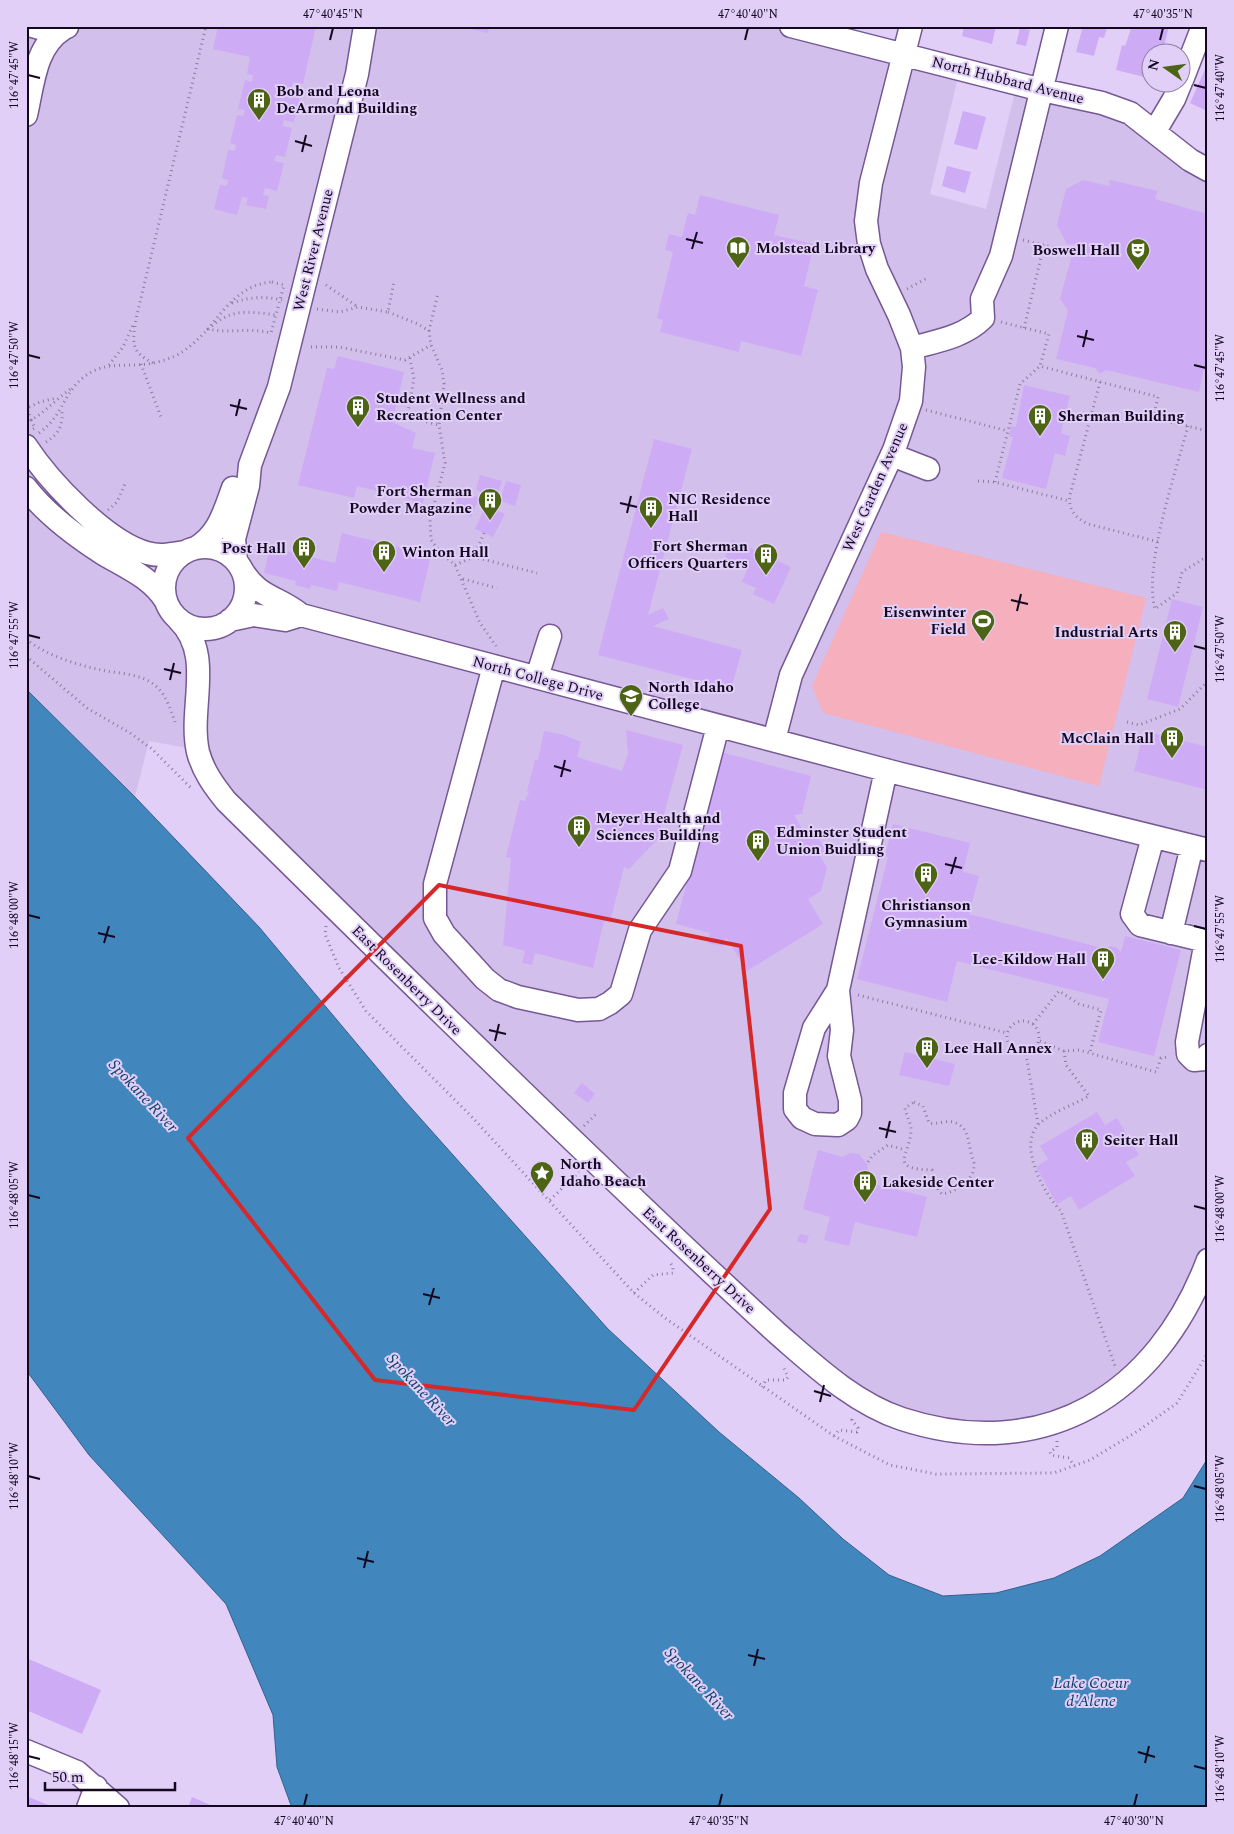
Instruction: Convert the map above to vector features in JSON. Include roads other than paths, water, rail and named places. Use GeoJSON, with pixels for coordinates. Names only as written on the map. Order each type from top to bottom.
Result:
{"type":"FeatureCollection","features":[{"type":"Feature","properties":{"kind":"street"},"geometry":{"type":"LineString","coordinates":[[32,26],[50,31],[65,28]]}},
{"type":"Feature","properties":{"kind":"street","name":"North Hubbard Avenue"},"geometry":{"type":"LineString","coordinates":[[791,26],[1042,90],[1102,103],[1130,113],[1190,160],[1208,170]]}},
{"type":"Feature","properties":{"kind":"street","name":"West Garden Avenue"},"geometry":{"type":"LineString","coordinates":[[774,740],[791,675],[892,455],[910,406],[914,367],[912,348],[877,269],[869,244],[866,221],[871,183],[911,26]]}},
{"type":"Feature","properties":{"kind":"street"},"geometry":{"type":"LineString","coordinates":[[912,348],[960,333],[974,327],[983,318],[982,300],[1001,256],[1057,26]]}},
{"type":"Feature","properties":{"kind":"street"},"geometry":{"type":"LineString","coordinates":[[1192,54],[1203,26]]}},
{"type":"Feature","properties":{"kind":"street"},"geometry":{"type":"LineString","coordinates":[[26,114],[44,46],[51,36],[65,28]]}},
{"type":"Feature","properties":{"kind":"street","name":"West River Avenue"},"geometry":{"type":"LineString","coordinates":[[239,565],[234,539],[248,486],[250,465],[279,387],[357,74],[366,28]]}},
{"type":"Feature","properties":{"kind":"street"},"geometry":{"type":"LineString","coordinates":[[1155,131],[1177,92]]}},
{"type":"Feature","properties":{"kind":"street"},"geometry":{"type":"LineString","coordinates":[[26,488],[59,522],[158,588],[178,619],[199,629],[210,629],[230,620],[243,603],[246,592],[239,565],[218,548],[190,550],[161,556],[146,553],[108,531],[59,490],[32,435]]}},
{"type":"Feature","properties":{"kind":"street"},"geometry":{"type":"LineString","coordinates":[[892,455],[928,469]]}},
{"type":"Feature","properties":{"kind":"street","name":"West River Avenue"},"geometry":{"type":"LineString","coordinates":[[190,550],[207,541],[215,532],[237,480],[250,465]]}},
{"type":"Feature","properties":{"kind":"street"},"geometry":{"type":"LineString","coordinates":[[166,600],[164,589],[169,567],[190,550]]}},
{"type":"Feature","properties":{"kind":"street","name":"North College Drive"},"geometry":{"type":"LineString","coordinates":[[239,565],[258,591],[289,604],[302,616]]}},
{"type":"Feature","properties":{"kind":"street","name":"North College Drive"},"geometry":{"type":"LineString","coordinates":[[230,620],[254,615],[285,620],[302,616],[496,658],[537,677],[718,726],[1200,848]]}},
{"type":"Feature","properties":{"kind":"street","name":"East Rosenberry Drive"},"geometry":{"type":"LineString","coordinates":[[178,619],[188,628],[195,642],[199,673],[198,750],[203,767],[226,801],[571,1139],[739,1298],[813,1365],[846,1390],[900,1418],[964,1430],[1014,1432],[1040,1428],[1074,1415],[1108,1397],[1122,1386],[1154,1354],[1179,1319],[1197,1288],[1208,1260]]}},
{"type":"Feature","properties":{"kind":"street"},"geometry":{"type":"LineString","coordinates":[[537,677],[550,636]]}},
{"type":"Feature","properties":{"kind":"street"},"geometry":{"type":"LineString","coordinates":[[496,658],[435,884],[433,902],[435,918],[444,934],[485,979],[499,990],[518,997],[578,1010],[599,1008],[610,1003],[621,994],[640,930],[680,871],[718,726]]}},
{"type":"Feature","properties":{"kind":"street"},"geometry":{"type":"LineString","coordinates":[[847,992],[814,1028],[795,1093],[795,1109],[802,1118],[814,1124],[838,1125],[847,1119],[850,1114],[850,1100],[839,1056],[847,992],[886,770]]}},
{"type":"Feature","properties":{"kind":"street"},"geometry":{"type":"LineString","coordinates":[[1153,837],[1132,914],[1140,925],[1171,933],[1207,938],[1193,1004],[1198,1055]]}},
{"type":"Feature","properties":{"kind":"street"},"geometry":{"type":"LineString","coordinates":[[1171,933],[1200,848]]}},
{"type":"Feature","properties":{"kind":"street"},"geometry":{"type":"LineString","coordinates":[[26,1750],[77,1772],[118,1808]]}},
{"type":"Feature","properties":{"kind":"street"},"geometry":{"type":"LineString","coordinates":[[88,1808],[96,1787]]}},
{"type":"Feature","properties":{"kind":"water"},"geometry":{"type":"Polygon","coordinates":[[[26,689],[135,797],[259,927],[404,1100],[608,1329],[719,1432],[799,1498],[843,1539],[889,1575],[943,1596],[996,1593],[1054,1578],[1100,1556],[1183,1498],[1208,1458],[1208,1808],[292,1808],[277,1767],[273,1715],[226,1604],[89,1455],[26,1370],[26,689]]]}},
{"type":"Feature","properties":{"kind":"place","name":"Bob and Leona DeArmond Building"},"geometry":{"type":"Point","coordinates":[259,121]}},
{"type":"Feature","properties":{"kind":"place","name":"Molstead Library"},"geometry":{"type":"Point","coordinates":[738,269]}},
{"type":"Feature","properties":{"kind":"place","name":"Boswell Hall"},"geometry":{"type":"Point","coordinates":[1138,271]}},
{"type":"Feature","properties":{"kind":"place","name":"Student Wellness and Recreation Center"},"geometry":{"type":"Point","coordinates":[358,428]}},
{"type":"Feature","properties":{"kind":"place","name":"Sherman Building"},"geometry":{"type":"Point","coordinates":[1040,437]}},
{"type":"Feature","properties":{"kind":"place","name":"Fort Sherman Powder Magazine"},"geometry":{"type":"Point","coordinates":[490,521]}},
{"type":"Feature","properties":{"kind":"place","name":"NIC Residence Hall"},"geometry":{"type":"Point","coordinates":[651,529]}},
{"type":"Feature","properties":{"kind":"place","name":"Post Hall"},"geometry":{"type":"Point","coordinates":[304,569]}},
{"type":"Feature","properties":{"kind":"place","name":"Winton Hall"},"geometry":{"type":"Point","coordinates":[384,573]}},
{"type":"Feature","properties":{"kind":"place","name":"Fort Sherman Officers Quarters"},"geometry":{"type":"Point","coordinates":[766,576]}},
{"type":"Feature","properties":{"kind":"place","name":"Eisenwinter Field"},"geometry":{"type":"Point","coordinates":[983,642]}},
{"type":"Feature","properties":{"kind":"place","name":"Industrial Arts"},"geometry":{"type":"Point","coordinates":[1175,653]}},
{"type":"Feature","properties":{"kind":"place","name":"North Idaho College"},"geometry":{"type":"Point","coordinates":[631,717]}},
{"type":"Feature","properties":{"kind":"place","name":"McClain Hall"},"geometry":{"type":"Point","coordinates":[1172,759]}},
{"type":"Feature","properties":{"kind":"place","name":"Meyer Health and Sciences Building"},"geometry":{"type":"Point","coordinates":[579,848]}},
{"type":"Feature","properties":{"kind":"place","name":"Edminster Student Union Buidling"},"geometry":{"type":"Point","coordinates":[758,862]}},
{"type":"Feature","properties":{"kind":"place","name":"Christianson Gymnasium"},"geometry":{"type":"Point","coordinates":[926,895]}},
{"type":"Feature","properties":{"kind":"place","name":"Lee-Kildow Hall"},"geometry":{"type":"Point","coordinates":[1103,980]}},
{"type":"Feature","properties":{"kind":"place","name":"Lee Hall Annex"},"geometry":{"type":"Point","coordinates":[927,1069]}},
{"type":"Feature","properties":{"kind":"place","name":"Seiter Hall"},"geometry":{"type":"Point","coordinates":[1087,1161]}},
{"type":"Feature","properties":{"kind":"place","name":"North Idaho Beach"},"geometry":{"type":"Point","coordinates":[542,1194]}},
{"type":"Feature","properties":{"kind":"place","name":"Lakeside Center"},"geometry":{"type":"Point","coordinates":[865,1203]}},
{"type":"Feature","properties":{"kind":"water label","name":"Spokane River"},"geometry":{"type":"Point","coordinates":[144,1095]}},
{"type":"Feature","properties":{"kind":"water label","name":"Spokane River"},"geometry":{"type":"Point","coordinates":[422,1389]}},
{"type":"Feature","properties":{"kind":"water label","name":"Spokane River"},"geometry":{"type":"Point","coordinates":[700,1683]}},
{"type":"Feature","properties":{"kind":"water label","name":"Lake Coeur d'Alene"},"geometry":{"type":"Point","coordinates":[1091,1691]}}]}
